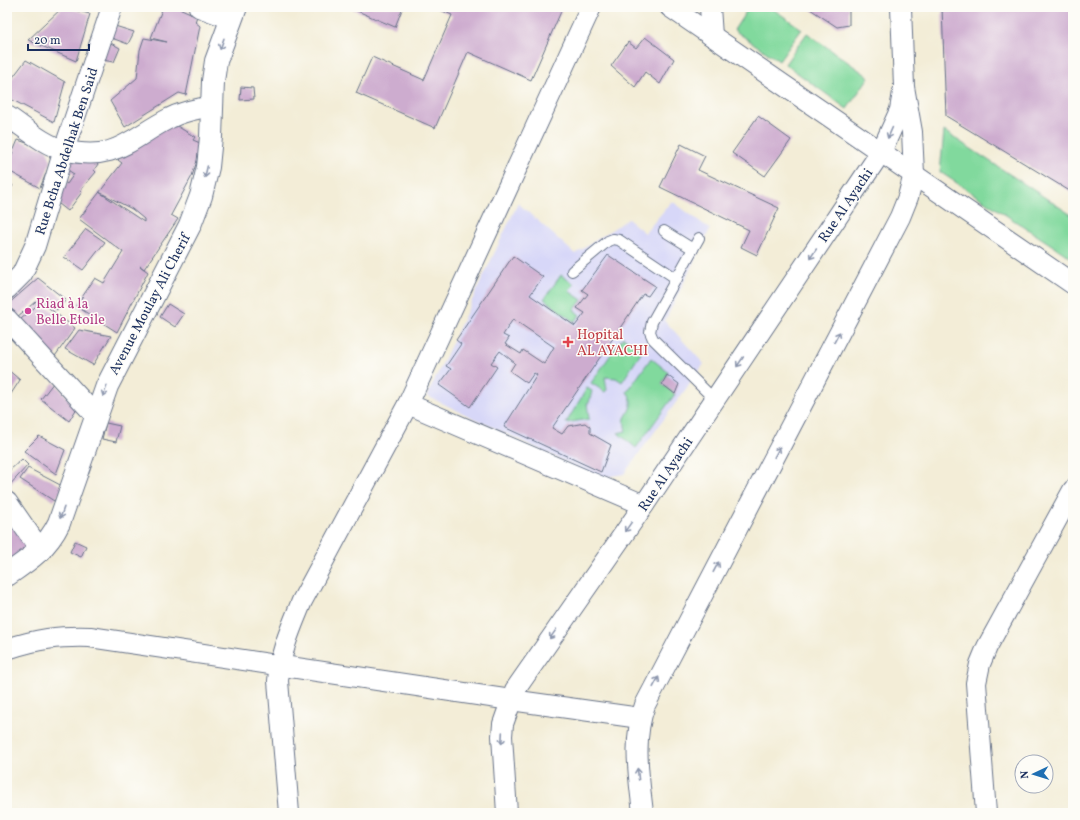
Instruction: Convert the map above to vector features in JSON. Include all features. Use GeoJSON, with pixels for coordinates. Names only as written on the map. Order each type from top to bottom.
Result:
{"type":"FeatureCollection","features":[{"type":"Feature","properties":{"kind":"street","name":"Rue Bcha Abdelhak Ben Said"},"geometry":{"type":"LineString","coordinates":[[7,289],[22,274],[30,261],[64,150],[112,7]]}},
{"type":"Feature","properties":{"kind":"street"},"geometry":{"type":"LineString","coordinates":[[199,7],[234,13]]}},
{"type":"Feature","properties":{"kind":"street"},"geometry":{"type":"LineString","coordinates":[[288,813],[279,698],[279,666],[284,647],[302,601],[408,404],[592,7]]}},
{"type":"Feature","properties":{"kind":"street"},"geometry":{"type":"LineString","coordinates":[[670,7],[1073,284]]}},
{"type":"Feature","properties":{"kind":"street"},"geometry":{"type":"LineString","coordinates":[[710,7],[712,36]]}},
{"type":"Feature","properties":{"kind":"street"},"geometry":{"type":"LineString","coordinates":[[643,813],[637,760],[637,737],[640,718],[652,690],[900,217],[908,197],[914,174],[912,132],[904,87],[901,7]]}},
{"type":"Feature","properties":{"kind":"street","name":"Avenue Moulay Ali Cherif"},"geometry":{"type":"LineString","coordinates":[[7,575],[41,551],[53,536],[59,523],[106,386],[190,225],[201,196],[208,167],[211,137],[211,106],[216,61],[234,13]]}},
{"type":"Feature","properties":{"kind":"street","name":"Rue Al Ayachi"},"geometry":{"type":"LineString","coordinates":[[507,813],[502,736],[503,724],[511,700],[524,675],[644,505],[881,152],[900,110],[904,87]]}},
{"type":"Feature","properties":{"kind":"street"},"geometry":{"type":"LineString","coordinates":[[7,116],[48,144],[64,150],[97,153],[114,150],[129,144],[170,118],[183,112],[211,106]]}},
{"type":"Feature","properties":{"kind":"street"},"geometry":{"type":"LineString","coordinates":[[7,319],[96,416]]}},
{"type":"Feature","properties":{"kind":"street"},"geometry":{"type":"LineString","coordinates":[[408,404],[644,505]]}},
{"type":"Feature","properties":{"kind":"street"},"geometry":{"type":"LineString","coordinates":[[986,813],[976,683],[980,664],[987,647],[1073,490]]}},
{"type":"Feature","properties":{"kind":"street"},"geometry":{"type":"LineString","coordinates":[[7,502],[41,551]]}},
{"type":"Feature","properties":{"kind":"street"},"geometry":{"type":"LineString","coordinates":[[7,648],[41,639],[62,636],[90,637],[640,718]]}},
{"type":"Feature","properties":{"kind":"lane"},"geometry":{"type":"LineString","coordinates":[[664,231],[693,249]]}},
{"type":"Feature","properties":{"kind":"lane"},"geometry":{"type":"LineString","coordinates":[[699,238],[652,322],[650,329],[651,336],[715,400]]}},
{"type":"Feature","properties":{"kind":"lane"},"geometry":{"type":"LineString","coordinates":[[572,271],[613,239],[619,240],[677,279]]}},
{"type":"Feature","properties":{"kind":"shaded area","name":"Hopital AL AYACHI"},"geometry":{"type":"Polygon","coordinates":[[[672,201],[710,229],[665,321],[704,364],[624,474],[599,478],[427,396],[518,203],[575,254],[628,219],[645,233],[672,201]]]}},
{"type":"Feature","properties":{"kind":"green space"},"geometry":{"type":"Polygon","coordinates":[[[749,7],[770,7],[802,29],[779,61],[734,30],[749,7]]]}},
{"type":"Feature","properties":{"kind":"green space"},"geometry":{"type":"Polygon","coordinates":[[[807,33],[869,77],[847,109],[785,64],[807,33]]]}},
{"type":"Feature","properties":{"kind":"green space"},"geometry":{"type":"Polygon","coordinates":[[[944,131],[1073,216],[1073,259],[940,172],[944,131]]]}},
{"type":"Feature","properties":{"kind":"green space"},"geometry":{"type":"Polygon","coordinates":[[[561,275],[574,284],[569,291],[582,300],[574,310],[580,315],[574,322],[544,299],[561,275]]]}},
{"type":"Feature","properties":{"kind":"green space"},"geometry":{"type":"Polygon","coordinates":[[[623,337],[643,350],[622,382],[616,378],[605,377],[607,390],[605,392],[591,383],[623,337]]]}},
{"type":"Feature","properties":{"kind":"green space"},"geometry":{"type":"Polygon","coordinates":[[[651,358],[668,372],[662,384],[675,394],[636,448],[618,433],[626,431],[625,418],[631,405],[631,399],[627,392],[651,358]]]}},
{"type":"Feature","properties":{"kind":"green space"},"geometry":{"type":"Polygon","coordinates":[[[587,388],[592,391],[589,403],[587,403],[589,419],[566,423],[587,388]]]}},
{"type":"Feature","properties":{"kind":"building"},"geometry":{"type":"Polygon","coordinates":[[[63,7],[90,14],[76,61],[28,40],[63,7]]]}},
{"type":"Feature","properties":{"kind":"building"},"geometry":{"type":"Polygon","coordinates":[[[163,7],[177,7],[197,16],[195,22],[200,26],[186,95],[179,93],[125,127],[110,101],[137,78],[140,50],[144,38],[167,42],[151,38],[163,7]]]}},
{"type":"Feature","properties":{"kind":"building"},"geometry":{"type":"Polygon","coordinates":[[[348,7],[403,7],[395,27],[348,7]]]}},
{"type":"Feature","properties":{"kind":"building"},"geometry":{"type":"Polygon","coordinates":[[[433,7],[563,7],[531,80],[468,52],[435,128],[356,93],[372,57],[424,80],[452,15],[433,7]]]}},
{"type":"Feature","properties":{"kind":"building"},"geometry":{"type":"Polygon","coordinates":[[[807,7],[849,7],[849,25],[837,27],[807,7]]]}},
{"type":"Feature","properties":{"kind":"building"},"geometry":{"type":"Polygon","coordinates":[[[942,7],[1073,7],[1073,193],[946,116],[942,7]]]}},
{"type":"Feature","properties":{"kind":"building"},"geometry":{"type":"Polygon","coordinates":[[[115,26],[134,32],[128,44],[109,37],[115,26]]]}},
{"type":"Feature","properties":{"kind":"building"},"geometry":{"type":"Polygon","coordinates":[[[645,37],[674,59],[660,84],[645,72],[635,87],[611,66],[628,42],[636,48],[645,37]]]}},
{"type":"Feature","properties":{"kind":"building"},"geometry":{"type":"Polygon","coordinates":[[[107,41],[120,48],[114,62],[102,60],[107,41]]]}},
{"type":"Feature","properties":{"kind":"building"},"geometry":{"type":"Polygon","coordinates":[[[26,60],[65,82],[54,122],[7,97],[7,85],[26,60]]]}},
{"type":"Feature","properties":{"kind":"building"},"geometry":{"type":"Polygon","coordinates":[[[241,87],[253,88],[254,99],[240,100],[241,87]]]}},
{"type":"Feature","properties":{"kind":"building"},"geometry":{"type":"Polygon","coordinates":[[[758,116],[791,140],[765,176],[732,153],[758,116]]]}},
{"type":"Feature","properties":{"kind":"building"},"geometry":{"type":"Polygon","coordinates":[[[172,123],[195,137],[193,140],[200,143],[200,152],[192,176],[171,215],[178,219],[144,269],[148,272],[117,332],[76,306],[95,278],[104,283],[123,252],[79,219],[99,192],[144,222],[144,219],[132,209],[100,192],[122,163],[118,160],[127,150],[172,123]]]}},
{"type":"Feature","properties":{"kind":"building"},"geometry":{"type":"Polygon","coordinates":[[[7,129],[13,133],[7,141],[7,129]]]}},
{"type":"Feature","properties":{"kind":"building"},"geometry":{"type":"Polygon","coordinates":[[[18,140],[47,150],[51,161],[40,188],[7,170],[7,166],[18,140]]]}},
{"type":"Feature","properties":{"kind":"building"},"geometry":{"type":"Polygon","coordinates":[[[681,144],[705,156],[698,170],[779,208],[757,255],[741,247],[749,230],[660,187],[681,144]]]}},
{"type":"Feature","properties":{"kind":"building"},"geometry":{"type":"Polygon","coordinates":[[[104,155],[94,170],[96,172],[80,191],[82,192],[68,211],[54,200],[61,180],[67,184],[74,174],[63,167],[69,156],[104,155]]]}},
{"type":"Feature","properties":{"kind":"building"},"geometry":{"type":"Polygon","coordinates":[[[7,179],[13,186],[7,191],[7,179]]]}},
{"type":"Feature","properties":{"kind":"building"},"geometry":{"type":"Polygon","coordinates":[[[86,229],[105,242],[83,270],[64,257],[86,229]]]}},
{"type":"Feature","properties":{"kind":"building"},"geometry":{"type":"Polygon","coordinates":[[[608,255],[655,286],[648,296],[643,294],[552,428],[562,434],[568,426],[585,423],[590,427],[590,433],[611,445],[601,472],[504,427],[537,375],[534,373],[527,383],[510,371],[515,363],[500,351],[491,363],[497,367],[470,407],[439,385],[451,369],[446,366],[461,344],[456,340],[513,256],[543,277],[530,295],[575,326],[585,313],[577,308],[588,294],[582,290],[608,255]],[[513,319],[503,335],[509,338],[505,344],[521,354],[523,350],[544,364],[554,347],[513,319]]]}},
{"type":"Feature","properties":{"kind":"building"},"geometry":{"type":"Polygon","coordinates":[[[38,278],[66,300],[57,310],[41,297],[17,317],[7,308],[7,305],[38,278]]]}},
{"type":"Feature","properties":{"kind":"building"},"geometry":{"type":"Polygon","coordinates":[[[41,302],[75,328],[53,359],[21,319],[41,302]]]}},
{"type":"Feature","properties":{"kind":"building"},"geometry":{"type":"Polygon","coordinates":[[[168,304],[184,314],[175,327],[160,317],[168,304]]]}},
{"type":"Feature","properties":{"kind":"building"},"geometry":{"type":"Polygon","coordinates":[[[79,330],[111,336],[93,365],[65,349],[79,330]]]}},
{"type":"Feature","properties":{"kind":"building"},"geometry":{"type":"Polygon","coordinates":[[[7,369],[20,380],[7,400],[7,369]]]}},
{"type":"Feature","properties":{"kind":"building"},"geometry":{"type":"Polygon","coordinates":[[[667,375],[679,384],[675,394],[662,384],[667,375]]]}},
{"type":"Feature","properties":{"kind":"building"},"geometry":{"type":"Polygon","coordinates":[[[54,382],[77,408],[69,421],[41,399],[54,382]]]}},
{"type":"Feature","properties":{"kind":"building"},"geometry":{"type":"Polygon","coordinates":[[[106,423],[120,426],[116,442],[102,439],[106,423]]]}},
{"type":"Feature","properties":{"kind":"building"},"geometry":{"type":"Polygon","coordinates":[[[39,436],[65,450],[56,474],[24,451],[39,436]]]}},
{"type":"Feature","properties":{"kind":"building"},"geometry":{"type":"Polygon","coordinates":[[[22,459],[28,465],[7,488],[7,470],[9,471],[22,459]]]}},
{"type":"Feature","properties":{"kind":"building"},"geometry":{"type":"Polygon","coordinates":[[[28,468],[64,487],[54,501],[20,479],[28,468]]]}},
{"type":"Feature","properties":{"kind":"building"},"geometry":{"type":"Polygon","coordinates":[[[7,512],[29,545],[7,562],[7,512]]]}},
{"type":"Feature","properties":{"kind":"building"},"geometry":{"type":"Polygon","coordinates":[[[75,541],[86,546],[81,557],[70,552],[75,541]]]}},
{"type":"Feature","properties":{"kind":"place","name":"Riad à la Belle Etoile"},"geometry":{"type":"Point","coordinates":[28,311]}},
{"type":"Feature","properties":{"kind":"place","name":"Hopital AL AYACHI"},"geometry":{"type":"Point","coordinates":[568,342]}}]}
